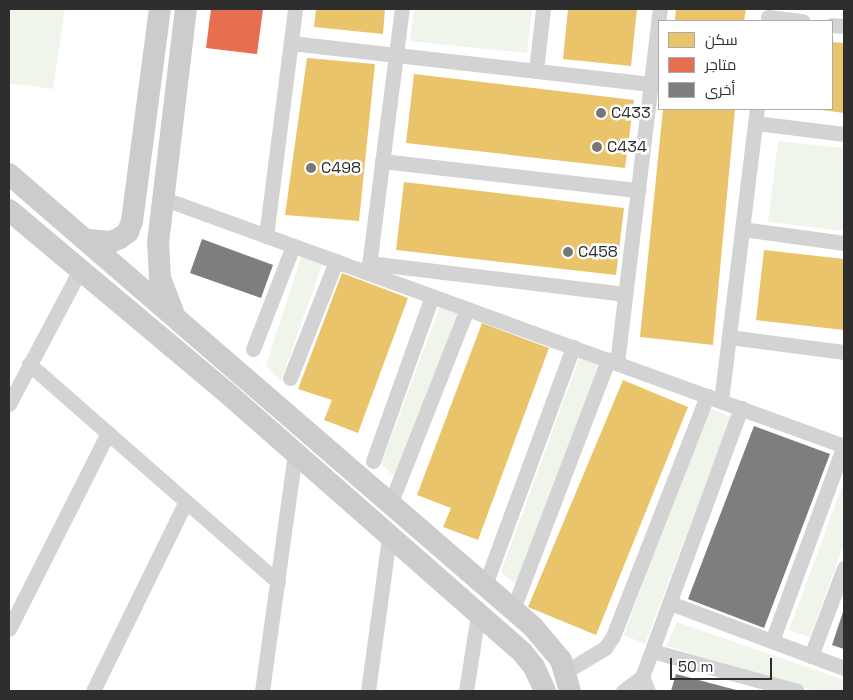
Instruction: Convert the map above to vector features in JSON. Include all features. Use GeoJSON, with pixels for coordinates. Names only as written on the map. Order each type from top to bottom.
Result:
{"type":"FeatureCollection","features":[{"type":"Feature","properties":{"kind":"main road"},"geometry":{"type":"LineString","coordinates":[[88,240],[111,242],[128,232],[132,221],[160,9]]}},
{"type":"Feature","properties":{"kind":"main road"},"geometry":{"type":"LineString","coordinates":[[180,321],[169,306],[160,278],[158,243],[186,9]]}},
{"type":"Feature","properties":{"kind":"main road"},"geometry":{"type":"LineString","coordinates":[[9,174],[391,502],[512,609],[558,654],[567,682]]}},
{"type":"Feature","properties":{"kind":"main road"},"geometry":{"type":"LineString","coordinates":[[9,210],[81,268],[226,392],[522,652],[534,667],[545,691]]}},
{"type":"Feature","properties":{"kind":"main road"},"geometry":{"type":"LineString","coordinates":[[226,392],[241,373]]}},
{"type":"Feature","properties":{"kind":"street"},"geometry":{"type":"LineString","coordinates":[[266,236],[295,9]]}},
{"type":"Feature","properties":{"kind":"street"},"geometry":{"type":"LineString","coordinates":[[369,268],[402,9]]}},
{"type":"Feature","properties":{"kind":"street"},"geometry":{"type":"LineString","coordinates":[[536,71],[543,9]]}},
{"type":"Feature","properties":{"kind":"street"},"geometry":{"type":"LineString","coordinates":[[769,16],[796,20]]}},
{"type":"Feature","properties":{"kind":"street"},"geometry":{"type":"LineString","coordinates":[[512,609],[612,361],[625,294],[658,39]]}},
{"type":"Feature","properties":{"kind":"street"},"geometry":{"type":"LineString","coordinates":[[291,43],[651,84]]}},
{"type":"Feature","properties":{"kind":"street"},"geometry":{"type":"LineString","coordinates":[[567,682],[613,636],[714,398],[729,337],[756,116],[844,134]]}},
{"type":"Feature","properties":{"kind":"street"},"geometry":{"type":"LineString","coordinates":[[382,160],[638,190]]}},
{"type":"Feature","properties":{"kind":"street"},"geometry":{"type":"LineString","coordinates":[[162,198],[336,261],[369,268],[625,294]]}},
{"type":"Feature","properties":{"kind":"street"},"geometry":{"type":"LineString","coordinates":[[742,230],[844,243]]}},
{"type":"Feature","properties":{"kind":"street"},"geometry":{"type":"LineString","coordinates":[[253,348],[293,246]]}},
{"type":"Feature","properties":{"kind":"street"},"geometry":{"type":"LineString","coordinates":[[290,378],[336,261]]}},
{"type":"Feature","properties":{"kind":"street"},"geometry":{"type":"LineString","coordinates":[[9,404],[81,268]]}},
{"type":"Feature","properties":{"kind":"street"},"geometry":{"type":"LineString","coordinates":[[369,268],[432,296],[844,446],[772,641]]}},
{"type":"Feature","properties":{"kind":"street"},"geometry":{"type":"LineString","coordinates":[[373,461],[432,296]]}},
{"type":"Feature","properties":{"kind":"street"},"geometry":{"type":"LineString","coordinates":[[391,502],[467,309]]}},
{"type":"Feature","properties":{"kind":"street"},"geometry":{"type":"LineString","coordinates":[[729,337],[844,352]]}},
{"type":"Feature","properties":{"kind":"street"},"geometry":{"type":"LineString","coordinates":[[485,585],[573,347]]}},
{"type":"Feature","properties":{"kind":"street"},"geometry":{"type":"LineString","coordinates":[[29,364],[185,503],[278,582]]}},
{"type":"Feature","properties":{"kind":"street"},"geometry":{"type":"LineString","coordinates":[[623,691],[645,684],[652,651],[741,408]]}},
{"type":"Feature","properties":{"kind":"street"},"geometry":{"type":"LineString","coordinates":[[9,629],[13,612],[108,433]]}},
{"type":"Feature","properties":{"kind":"street"},"geometry":{"type":"LineString","coordinates":[[262,691],[295,454]]}},
{"type":"Feature","properties":{"kind":"street"},"geometry":{"type":"LineString","coordinates":[[94,691],[185,503]]}},
{"type":"Feature","properties":{"kind":"street"},"geometry":{"type":"LineString","coordinates":[[368,691],[389,536]]}},
{"type":"Feature","properties":{"kind":"street"},"geometry":{"type":"LineString","coordinates":[[811,656],[844,568]]}},
{"type":"Feature","properties":{"kind":"street"},"geometry":{"type":"LineString","coordinates":[[670,604],[844,668]]}},
{"type":"Feature","properties":{"kind":"street"},"geometry":{"type":"LineString","coordinates":[[466,691],[478,614]]}},
{"type":"Feature","properties":{"kind":"street"},"geometry":{"type":"LineString","coordinates":[[652,651],[797,691]]}},
{"type":"Feature","properties":{"kind":"shaded area"},"geometry":{"type":"Polygon","coordinates":[[[9,9],[65,9],[53,89],[9,83],[9,9]]]}},
{"type":"Feature","properties":{"kind":"shaded area"},"geometry":{"type":"Polygon","coordinates":[[[414,9],[532,9],[527,53],[410,41],[414,9]]]}},
{"type":"Feature","properties":{"kind":"shaded area"},"geometry":{"type":"Polygon","coordinates":[[[778,141],[844,148],[844,231],[768,222],[778,141]]]}},
{"type":"Feature","properties":{"kind":"shaded area"},"geometry":{"type":"Polygon","coordinates":[[[303,251],[324,259],[281,381],[266,366],[303,251]]]}},
{"type":"Feature","properties":{"kind":"shaded area"},"geometry":{"type":"Polygon","coordinates":[[[442,301],[462,309],[400,482],[381,464],[442,301]]]}},
{"type":"Feature","properties":{"kind":"shaded area"},"geometry":{"type":"Polygon","coordinates":[[[581,353],[601,361],[518,586],[501,572],[581,353]]]}},
{"type":"Feature","properties":{"kind":"shaded area"},"geometry":{"type":"Polygon","coordinates":[[[707,407],[731,417],[645,644],[624,635],[707,407]]]}},
{"type":"Feature","properties":{"kind":"shaded area"},"geometry":{"type":"Polygon","coordinates":[[[844,481],[844,544],[810,637],[789,630],[844,481]]]}},
{"type":"Feature","properties":{"kind":"shaded area"},"geometry":{"type":"Polygon","coordinates":[[[677,622],[844,680],[844,691],[815,691],[666,646],[677,622]]]}},
{"type":"Feature","properties":{"kind":"building: سكن"},"geometry":{"type":"Polygon","coordinates":[[[316,9],[385,9],[383,34],[314,27],[316,9]]]}},
{"type":"Feature","properties":{"kind":"building: سكن"},"geometry":{"type":"Polygon","coordinates":[[[568,9],[637,9],[631,66],[563,59],[568,9]]]}},
{"type":"Feature","properties":{"kind":"building: سكن"},"geometry":{"type":"Polygon","coordinates":[[[676,9],[746,9],[744,20],[675,20],[676,9]]]}},
{"type":"Feature","properties":{"kind":"building: سكن"},"geometry":{"type":"Polygon","coordinates":[[[833,42],[844,43],[844,113],[822,110],[833,110],[833,42]]]}},
{"type":"Feature","properties":{"kind":"building: سكن"},"geometry":{"type":"Polygon","coordinates":[[[307,58],[375,64],[359,221],[285,215],[307,58]]]}},
{"type":"Feature","properties":{"kind":"building: سكن"},"geometry":{"type":"Polygon","coordinates":[[[414,74],[634,100],[625,168],[406,143],[414,74]]]}},
{"type":"Feature","properties":{"kind":"building: سكن"},"geometry":{"type":"Polygon","coordinates":[[[663,110],[735,110],[713,345],[640,337],[663,110]]]}},
{"type":"Feature","properties":{"kind":"building: سكن"},"geometry":{"type":"Polygon","coordinates":[[[404,182],[624,208],[616,275],[396,250],[404,182]]]}},
{"type":"Feature","properties":{"kind":"building: سكن"},"geometry":{"type":"Polygon","coordinates":[[[764,250],[844,259],[844,330],[756,320],[764,250]]]}},
{"type":"Feature","properties":{"kind":"building: سكن"},"geometry":{"type":"Polygon","coordinates":[[[342,273],[408,298],[358,433],[324,420],[332,400],[298,389],[342,273]]]}},
{"type":"Feature","properties":{"kind":"building: سكن"},"geometry":{"type":"Polygon","coordinates":[[[482,323],[549,348],[478,540],[443,527],[451,508],[417,495],[482,323]]]}},
{"type":"Feature","properties":{"kind":"building: سكن"},"geometry":{"type":"Polygon","coordinates":[[[623,380],[688,407],[596,635],[528,607],[623,380]]]}},
{"type":"Feature","properties":{"kind":"building: متاجر"},"geometry":{"type":"Polygon","coordinates":[[[211,9],[263,9],[257,54],[206,48],[211,9]]]}},
{"type":"Feature","properties":{"kind":"building: أخرى"},"geometry":{"type":"Polygon","coordinates":[[[202,239],[273,265],[261,298],[190,273],[202,239]]]}},
{"type":"Feature","properties":{"kind":"building: أخرى"},"geometry":{"type":"Polygon","coordinates":[[[754,426],[830,454],[764,628],[688,599],[754,426]]]}},
{"type":"Feature","properties":{"kind":"building: أخرى"},"geometry":{"type":"Polygon","coordinates":[[[844,609],[844,649],[832,645],[844,609]]]}},
{"type":"Feature","properties":{"kind":"building: أخرى"},"geometry":{"type":"Polygon","coordinates":[[[676,674],[740,691],[671,691],[676,674]]]}},
{"type":"Feature","properties":{"kind":"place","name":"C433"},"geometry":{"type":"Point","coordinates":[601,113]}},
{"type":"Feature","properties":{"kind":"place","name":"C434"},"geometry":{"type":"Point","coordinates":[597,147]}},
{"type":"Feature","properties":{"kind":"place","name":"C498"},"geometry":{"type":"Point","coordinates":[311,168]}},
{"type":"Feature","properties":{"kind":"place","name":"C458"},"geometry":{"type":"Point","coordinates":[568,252]}}]}
